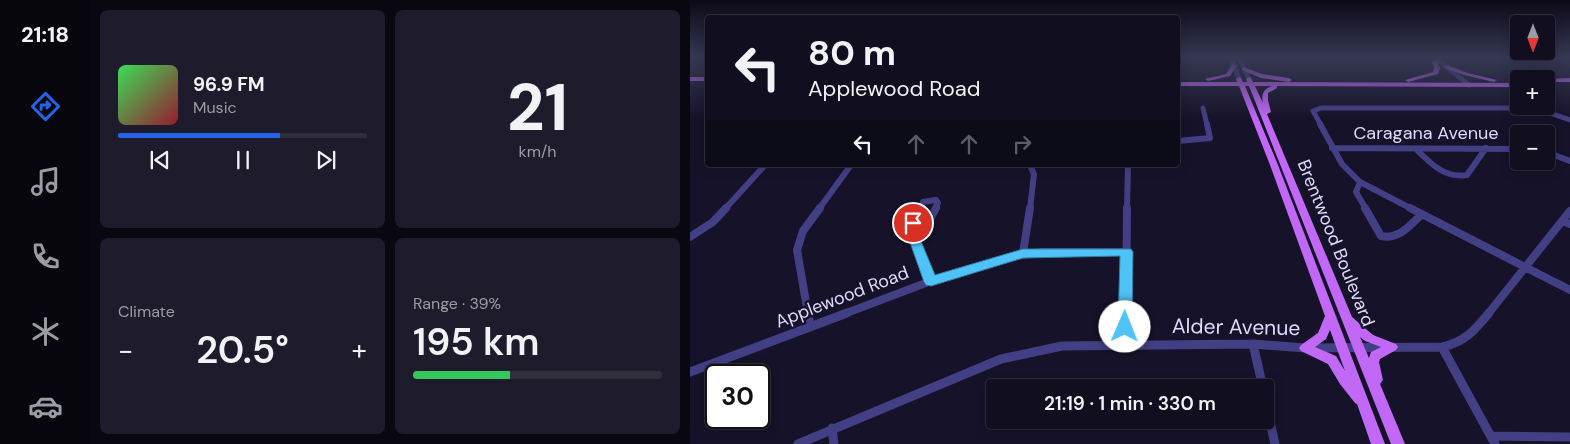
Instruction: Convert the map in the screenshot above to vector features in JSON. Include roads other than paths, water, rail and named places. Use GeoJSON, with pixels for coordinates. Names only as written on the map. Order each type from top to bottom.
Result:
{"type":"FeatureCollection","features":[{"type":"Feature","properties":{"kind":"main road"},"geometry":{"type":"LineString","coordinates":[[1206,82],[1220,78]]}},
{"type":"Feature","properties":{"kind":"main road"},"geometry":{"type":"LineString","coordinates":[[1269,78],[1290,82],[1408,80],[1510,85]]}},
{"type":"Feature","properties":{"kind":"main road"},"geometry":{"type":"LineString","coordinates":[[1408,80],[1417,78]]}},
{"type":"Feature","properties":{"kind":"main road"},"geometry":{"type":"LineString","coordinates":[[1483,78],[1494,80]]}},
{"type":"Feature","properties":{"kind":"main road"},"geometry":{"type":"LineString","coordinates":[[690,79],[705,79]]}},
{"type":"Feature","properties":{"kind":"main road"},"geometry":{"type":"LineString","coordinates":[[1180,79],[1206,82],[1237,91],[1248,102]]}},
{"type":"Feature","properties":{"kind":"main road"},"geometry":{"type":"LineString","coordinates":[[1180,84],[1245,81],[1462,83],[1510,80]]}},
{"type":"Feature","properties":{"kind":"main road"},"geometry":{"type":"LineString","coordinates":[[1555,80],[1570,80]]}},
{"type":"Feature","properties":{"kind":"main road","name":"Brentwood Boulevard"},"geometry":{"type":"LineString","coordinates":[[1245,81],[1248,102],[1274,165],[1378,444]]}},
{"type":"Feature","properties":{"kind":"main road","name":"Brentwood Boulevard"},"geometry":{"type":"LineString","coordinates":[[1245,81],[1279,150],[1398,444]]}},
{"type":"Feature","properties":{"kind":"main road"},"geometry":{"type":"LineString","coordinates":[[1279,150],[1264,100],[1264,93],[1290,82]]}},
{"type":"Feature","properties":{"kind":"main road"},"geometry":{"type":"LineString","coordinates":[[690,83],[705,83]]}},
{"type":"Feature","properties":{"kind":"main road"},"geometry":{"type":"LineString","coordinates":[[1555,85],[1570,85]]}},
{"type":"Feature","properties":{"kind":"main road"},"geometry":{"type":"LineString","coordinates":[[1305,348],[1322,336],[1330,316]]}},
{"type":"Feature","properties":{"kind":"main road"},"geometry":{"type":"LineString","coordinates":[[1348,319],[1369,338],[1392,347]]}},
{"type":"Feature","properties":{"kind":"main road"},"geometry":{"type":"LineString","coordinates":[[1382,403],[1373,362],[1375,356],[1392,347]]}},
{"type":"Feature","properties":{"kind":"main road"},"geometry":{"type":"LineString","coordinates":[[1305,348],[1332,360],[1344,380],[1364,405]]}},
{"type":"Feature","properties":{"kind":"street"},"geometry":{"type":"LineString","coordinates":[[1456,78],[1462,83]]}},
{"type":"Feature","properties":{"kind":"street"},"geometry":{"type":"LineString","coordinates":[[1457,78],[1462,83]]}},
{"type":"Feature","properties":{"kind":"street"},"geometry":{"type":"LineString","coordinates":[[1180,141],[1210,138],[1203,108]]}},
{"type":"Feature","properties":{"kind":"street"},"geometry":{"type":"LineString","coordinates":[[1570,120],[1544,111],[1518,108],[1315,109],[1313,113],[1345,168],[1360,182],[1570,290]]}},
{"type":"Feature","properties":{"kind":"street","name":"Caragana Avenue"},"geometry":{"type":"LineString","coordinates":[[1332,148],[1510,148]]}},
{"type":"Feature","properties":{"kind":"street"},"geometry":{"type":"LineString","coordinates":[[1416,148],[1435,167],[1460,176],[1467,175],[1486,148]]}},
{"type":"Feature","properties":{"kind":"street"},"geometry":{"type":"LineString","coordinates":[[1555,155],[1570,161]]}},
{"type":"Feature","properties":{"kind":"street"},"geometry":{"type":"LineString","coordinates":[[690,238],[713,222],[763,167]]}},
{"type":"Feature","properties":{"kind":"street"},"geometry":{"type":"LineString","coordinates":[[810,327],[796,250],[803,231],[850,167]]}},
{"type":"Feature","properties":{"kind":"street"},"geometry":{"type":"LineString","coordinates":[[1023,253],[1034,185],[1034,174],[1031,167]]}},
{"type":"Feature","properties":{"kind":"street"},"geometry":{"type":"LineString","coordinates":[[1125,345],[1128,167]]}},
{"type":"Feature","properties":{"kind":"street"},"geometry":{"type":"LineString","coordinates":[[1360,182],[1356,192],[1381,236],[1395,237],[1422,214]]}},
{"type":"Feature","properties":{"kind":"street"},"geometry":{"type":"LineString","coordinates":[[917,244],[938,203],[936,200],[923,202],[913,223],[913,234],[931,282]]}},
{"type":"Feature","properties":{"kind":"street","name":"Alder Avenue"},"geometry":{"type":"LineString","coordinates":[[798,444],[832,428],[1001,359],[1062,346],[1253,344],[1305,348],[1442,347],[1465,339],[1474,332],[1526,268],[1567,222],[1570,211]]}},
{"type":"Feature","properties":{"kind":"street","name":"Applewood Road"},"geometry":{"type":"LineString","coordinates":[[690,372],[931,282],[1023,253],[1127,252]]}},
{"type":"Feature","properties":{"kind":"street"},"geometry":{"type":"LineString","coordinates":[[1253,344],[1261,379]]}},
{"type":"Feature","properties":{"kind":"street"},"geometry":{"type":"LineString","coordinates":[[1442,347],[1493,440],[1570,437]]}},
{"type":"Feature","properties":{"kind":"street"},"geometry":{"type":"LineString","coordinates":[[832,428],[834,444]]}},
{"type":"Feature","properties":{"kind":"street"},"geometry":{"type":"LineString","coordinates":[[1272,429],[1275,444]]}}]}
